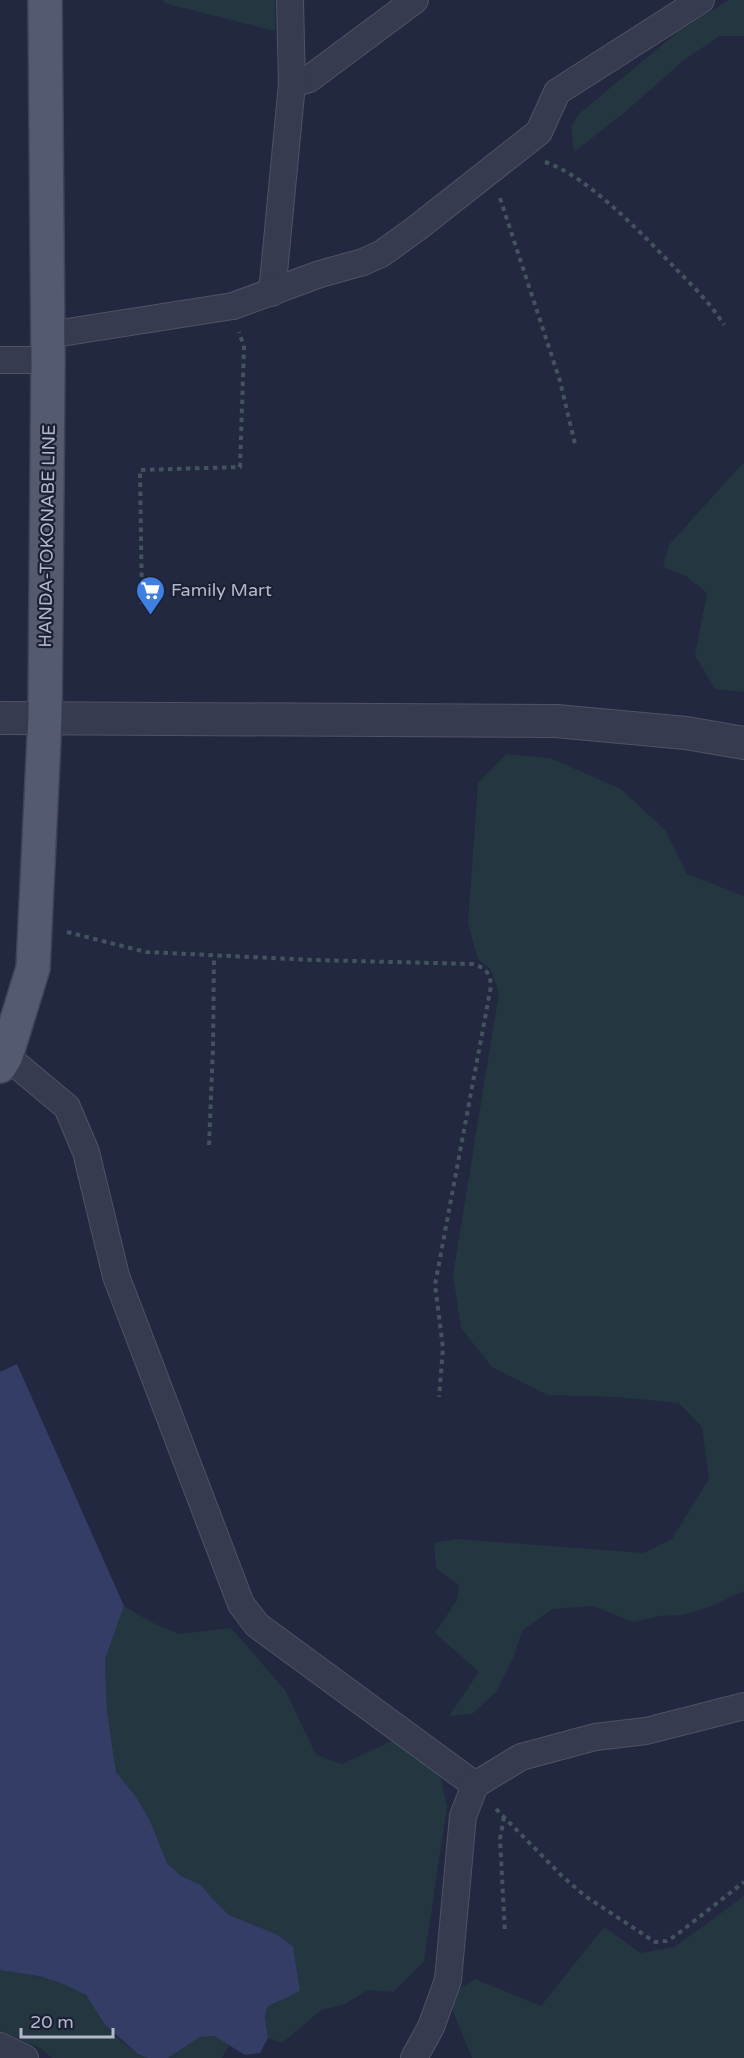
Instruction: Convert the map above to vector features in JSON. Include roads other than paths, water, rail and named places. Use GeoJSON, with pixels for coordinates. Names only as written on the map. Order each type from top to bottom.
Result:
{"type":"FeatureCollection","features":[{"type":"Feature","properties":{"kind":"main road","name":"HANDA-TOKONABE LINE"},"geometry":{"type":"LineString","coordinates":[[3,1061],[33,969],[45,717],[48,347],[45,0]]}},
{"type":"Feature","properties":{"kind":"street"},"geometry":{"type":"LineString","coordinates":[[272,292],[292,84],[290,0]]}},
{"type":"Feature","properties":{"kind":"street"},"geometry":{"type":"LineString","coordinates":[[292,84],[309,79],[415,0]]}},
{"type":"Feature","properties":{"kind":"street"},"geometry":{"type":"LineString","coordinates":[[0,360],[48,347],[233,306],[381,254],[539,132],[556,92],[664,10],[701,0]]}},
{"type":"Feature","properties":{"kind":"street"},"geometry":{"type":"LineString","coordinates":[[0,718],[556,721],[686,733],[744,743]]}},
{"type":"Feature","properties":{"kind":"street"},"geometry":{"type":"LineString","coordinates":[[3,1061],[67,1107],[86,1152],[116,1276],[241,1604],[257,1625],[475,1785]]}},
{"type":"Feature","properties":{"kind":"street"},"geometry":{"type":"LineString","coordinates":[[414,2058],[431,2026],[448,1980],[463,1816],[475,1785],[521,1757],[595,1737],[646,1731],[744,1706]]}},
{"type":"Feature","properties":{"kind":"street"},"geometry":{"type":"LineString","coordinates":[[0,2046],[25,2058]]}},
{"type":"Feature","properties":{"kind":"water"},"geometry":{"type":"Polygon","coordinates":[[[17,1364],[124,1606],[105,1659],[107,1711],[116,1772],[137,1798],[150,1821],[167,1863],[181,1876],[201,1885],[229,1915],[276,1934],[293,1946],[300,1990],[267,2007],[265,2017],[268,2038],[260,2053],[245,2055],[214,2036],[200,2037],[168,2058],[148,2058],[138,2054],[105,2025],[86,1995],[61,1983],[38,1976],[0,1970],[0,1372],[17,1364]]]}},
{"type":"Feature","properties":{"kind":"place","name":"Family Mart"},"geometry":{"type":"Point","coordinates":[150,616]}}]}
